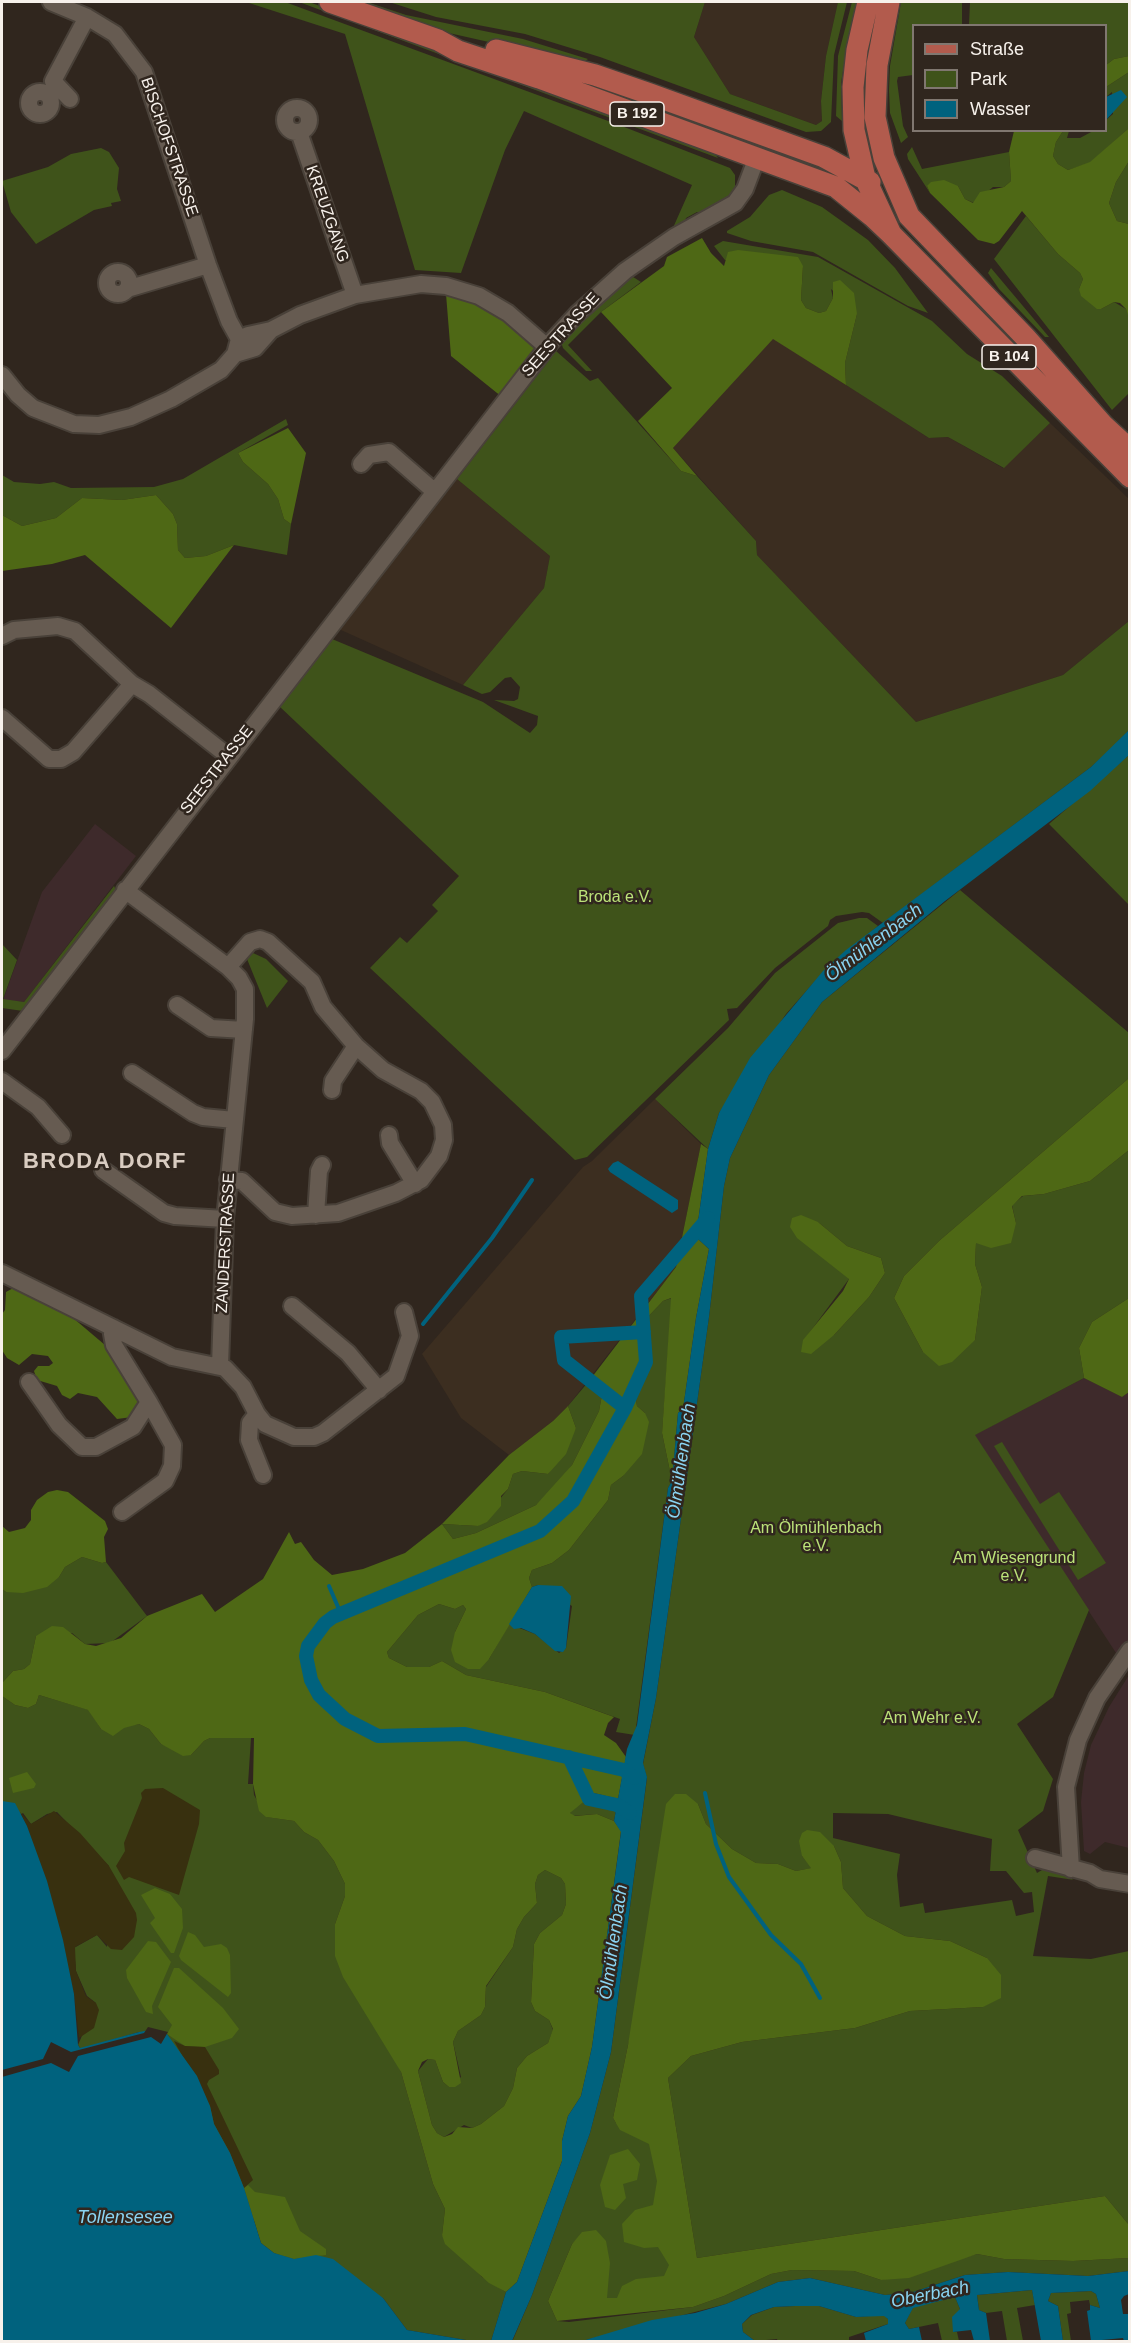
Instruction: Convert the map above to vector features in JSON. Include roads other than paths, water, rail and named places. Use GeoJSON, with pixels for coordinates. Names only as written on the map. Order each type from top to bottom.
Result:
{"type":"FeatureCollection","features":[{"type":"Feature","properties":{"kind":"main road","name":"B 192"},"geometry":{"type":"LineString","coordinates":[[330,2],[438,40],[458,51],[836,187],[866,210],[891,234]]}},
{"type":"Feature","properties":{"kind":"main road","name":"B 104"},"geometry":{"type":"LineString","coordinates":[[868,2],[857,50],[853,87],[854,130],[865,178],[891,234],[1030,379],[1130,477]]}},
{"type":"Feature","properties":{"kind":"main road","name":"B 104"},"geometry":{"type":"LineString","coordinates":[[889,2],[875,92],[875,117],[880,147],[909,216],[1025,337],[1103,425],[1130,450]]}},
{"type":"Feature","properties":{"kind":"main road","name":"B 192"},"geometry":{"type":"LineString","coordinates":[[438,40],[462,42],[595,75],[814,153],[865,178]]}},
{"type":"Feature","properties":{"kind":"main road"},"geometry":{"type":"LineString","coordinates":[[814,153],[838,145],[854,130]]}},
{"type":"Feature","properties":{"kind":"main road"},"geometry":{"type":"LineString","coordinates":[[757,157],[764,136]]}},
{"type":"Feature","properties":{"kind":"main road"},"geometry":{"type":"LineString","coordinates":[[836,187],[855,184],[865,178],[880,147]]}},
{"type":"Feature","properties":{"kind":"main road"},"geometry":{"type":"LineString","coordinates":[[865,178],[909,216]]}},
{"type":"Feature","properties":{"kind":"street","name":"BISCHOFSTRASSE"},"geometry":{"type":"LineString","coordinates":[[51,2],[87,17],[115,34],[144,72],[237,347]]}},
{"type":"Feature","properties":{"kind":"street"},"geometry":{"type":"LineString","coordinates":[[70,99],[50,88],[87,17]]}},
{"type":"Feature","properties":{"kind":"street","name":"KREUZGANG"},"geometry":{"type":"LineString","coordinates":[[299,132],[355,295]]}},
{"type":"Feature","properties":{"kind":"street","name":"SEESTRASSE"},"geometry":{"type":"LineString","coordinates":[[2,1051],[547,346],[577,314],[625,271],[674,237],[735,203],[745,189],[757,157]]}},
{"type":"Feature","properties":{"kind":"street"},"geometry":{"type":"LineString","coordinates":[[127,289],[208,265]]}},
{"type":"Feature","properties":{"kind":"street"},"geometry":{"type":"LineString","coordinates":[[2,375],[18,395],[33,408],[74,424],[99,425],[131,417],[171,399],[221,370],[237,347],[255,348],[271,330],[300,315],[355,295],[421,284],[464,290],[495,304],[547,346]]}},
{"type":"Feature","properties":{"kind":"street"},"geometry":{"type":"LineString","coordinates":[[361,464],[369,455],[389,452],[434,491]]}},
{"type":"Feature","properties":{"kind":"street"},"geometry":{"type":"LineString","coordinates":[[2,636],[14,630],[58,626],[75,631],[132,684],[149,694],[228,756]]}},
{"type":"Feature","properties":{"kind":"street"},"geometry":{"type":"LineString","coordinates":[[2,718],[49,759],[61,759],[73,752],[132,684]]}},
{"type":"Feature","properties":{"kind":"street","name":"ZANDERSTRASSE"},"geometry":{"type":"LineString","coordinates":[[125,890],[228,967],[239,978],[245,989],[244,1030],[225,1219],[220,1366]]}},
{"type":"Feature","properties":{"kind":"street"},"geometry":{"type":"LineString","coordinates":[[228,967],[250,942],[260,939],[268,942],[312,982],[323,1006],[356,1046],[383,1070],[421,1091],[439,1113],[444,1140],[439,1156],[428,1173],[415,1184],[360,1208],[316,1215],[292,1216],[275,1212],[242,1181],[228,1180]]}},
{"type":"Feature","properties":{"kind":"street"},"geometry":{"type":"LineString","coordinates":[[177,1005],[203,1025],[211,1028],[244,1030]]}},
{"type":"Feature","properties":{"kind":"street"},"geometry":{"type":"LineString","coordinates":[[332,1090],[333,1081],[356,1046]]}},
{"type":"Feature","properties":{"kind":"street"},"geometry":{"type":"LineString","coordinates":[[132,1073],[203,1118],[234,1120]]}},
{"type":"Feature","properties":{"kind":"street"},"geometry":{"type":"LineString","coordinates":[[2,1081],[38,1107],[63,1135]]}},
{"type":"Feature","properties":{"kind":"street"},"geometry":{"type":"LineString","coordinates":[[389,1136],[390,1143],[415,1184]]}},
{"type":"Feature","properties":{"kind":"street"},"geometry":{"type":"LineString","coordinates":[[316,1215],[319,1171],[322,1165]]}},
{"type":"Feature","properties":{"kind":"street"},"geometry":{"type":"LineString","coordinates":[[103,1170],[164,1213],[175,1216],[225,1219]]}},
{"type":"Feature","properties":{"kind":"street"},"geometry":{"type":"LineString","coordinates":[[2,1274],[172,1357],[220,1366],[237,1379],[265,1424],[294,1437],[314,1437],[334,1427],[396,1376],[409,1346],[409,1329],[404,1312]]}},
{"type":"Feature","properties":{"kind":"street"},"geometry":{"type":"LineString","coordinates":[[292,1305],[348,1353],[378,1390]]}},
{"type":"Feature","properties":{"kind":"street"},"geometry":{"type":"LineString","coordinates":[[114,1328],[112,1334],[114,1345],[173,1445],[172,1466],[165,1481],[122,1512]]}},
{"type":"Feature","properties":{"kind":"street"},"geometry":{"type":"LineString","coordinates":[[29,1382],[59,1425],[82,1447],[96,1447],[133,1427],[149,1402]]}},
{"type":"Feature","properties":{"kind":"street"},"geometry":{"type":"LineString","coordinates":[[257,1414],[250,1423],[249,1440],[263,1475]]}},
{"type":"Feature","properties":{"kind":"street"},"geometry":{"type":"LineString","coordinates":[[1071,1869],[1066,1787],[1068,1777],[1078,1740],[1097,1698],[1130,1650]]}},
{"type":"Feature","properties":{"kind":"street"},"geometry":{"type":"LineString","coordinates":[[1035,1858],[1130,1884]]}},
{"type":"Feature","properties":{"kind":"water"},"geometry":{"type":"Polygon","coordinates":[[[1121,90],[1127,97],[1107,119],[1107,97],[1121,90]]]}},
{"type":"Feature","properties":{"kind":"water","name":"Ölmühlenbach"},"geometry":{"type":"Polygon","coordinates":[[[1129,730],[1129,755],[1090,791],[945,901],[822,1002],[769,1075],[730,1158],[724,1186],[709,1317],[656,1698],[643,1763],[647,1777],[611,2052],[590,2133],[532,2295],[512,2341],[491,2341],[506,2292],[517,2282],[562,2161],[562,2141],[568,2116],[581,2096],[592,2047],[621,1832],[614,1821],[627,1749],[637,1725],[668,1488],[672,1481],[678,1413],[683,1409],[709,1249],[698,1239],[697,1229],[708,1149],[719,1113],[750,1058],[823,971],[846,950],[1091,767],[1129,730]]]}},
{"type":"Feature","properties":{"kind":"water"},"geometry":{"type":"Polygon","coordinates":[[[618,1161],[678,1200],[678,1209],[672,1213],[610,1172],[608,1169],[618,1161]]]}},
{"type":"Feature","properties":{"kind":"water"},"geometry":{"type":"Polygon","coordinates":[[[562,1586],[571,1596],[566,1648],[563,1652],[555,1651],[535,1634],[521,1628],[514,1629],[509,1624],[532,1587],[562,1586]]]}},
{"type":"Feature","properties":{"kind":"water","name":"Tollensesee"},"geometry":{"type":"Polygon","coordinates":[[[2,1801],[15,1803],[27,1826],[47,1881],[63,1940],[74,1994],[80,2048],[150,2030],[167,2034],[197,2076],[210,2106],[214,2124],[230,2153],[244,2188],[261,2243],[274,2253],[294,2259],[316,2255],[333,2259],[383,2298],[407,2330],[472,2341],[2,2341],[2,1801]]]}},
{"type":"Feature","properties":{"kind":"water","name":"Oberbach"},"geometry":{"type":"Polygon","coordinates":[[[1129,2271],[1129,2294],[1121,2300],[1123,2314],[1129,2314],[1129,2341],[1124,2341],[1123,2338],[1091,2341],[1087,2311],[1090,2310],[1090,2305],[1100,2308],[1096,2294],[1091,2291],[1051,2293],[1048,2301],[1058,2306],[1063,2341],[1041,2341],[1032,2290],[977,2295],[979,2310],[986,2313],[990,2341],[974,2341],[971,2330],[953,2332],[952,2317],[960,2309],[955,2297],[913,2308],[905,2323],[909,2329],[919,2327],[922,2341],[866,2341],[864,2333],[888,2324],[888,2319],[884,2316],[856,2317],[819,2306],[795,2306],[774,2307],[751,2315],[742,2324],[743,2332],[755,2341],[582,2341],[652,2320],[695,2313],[726,2304],[778,2282],[810,2278],[885,2295],[910,2293],[965,2275],[1008,2272],[1088,2276],[1129,2271]]]}},
{"type":"Feature","properties":{"kind":"waterway"},"geometry":{"type":"LineString","coordinates":[[423,1324],[492,1238],[532,1180]]}},
{"type":"Feature","properties":{"kind":"waterway"},"geometry":{"type":"LineString","coordinates":[[635,1778],[624,1770],[465,1734],[378,1736],[345,1719],[319,1695],[311,1680],[306,1656],[308,1646],[325,1623],[333,1617],[540,1531],[573,1501],[625,1408],[646,1362],[641,1296],[708,1218]]}},
{"type":"Feature","properties":{"kind":"waterway"},"geometry":{"type":"LineString","coordinates":[[625,1408],[564,1360],[561,1337],[644,1332]]}},
{"type":"Feature","properties":{"kind":"waterway"},"geometry":{"type":"LineString","coordinates":[[329,1586],[341,1614]]}},
{"type":"Feature","properties":{"kind":"waterway"},"geometry":{"type":"LineString","coordinates":[[569,1757],[589,1799],[617,1805],[630,1813]]}},
{"type":"Feature","properties":{"kind":"waterway"},"geometry":{"type":"LineString","coordinates":[[705,1793],[716,1844],[729,1877],[771,1935],[801,1964],[820,1998]]}},
{"type":"Feature","properties":{"kind":"district","name":"BRODA DORF"},"geometry":{"type":"Point","coordinates":[105,1162]}},
{"type":"Feature","properties":{"kind":"park label","name":"Broda e.V."},"geometry":{"type":"Point","coordinates":[615,898]}},
{"type":"Feature","properties":{"kind":"park label","name":"Am Ölmühlenbach e.V."},"geometry":{"type":"Point","coordinates":[816,1538]}},
{"type":"Feature","properties":{"kind":"park label","name":"Am Wiesengrund e.V."},"geometry":{"type":"Point","coordinates":[1014,1568]}},
{"type":"Feature","properties":{"kind":"park label","name":"Am Wehr e.V."},"geometry":{"type":"Point","coordinates":[932,1719]}}]}
